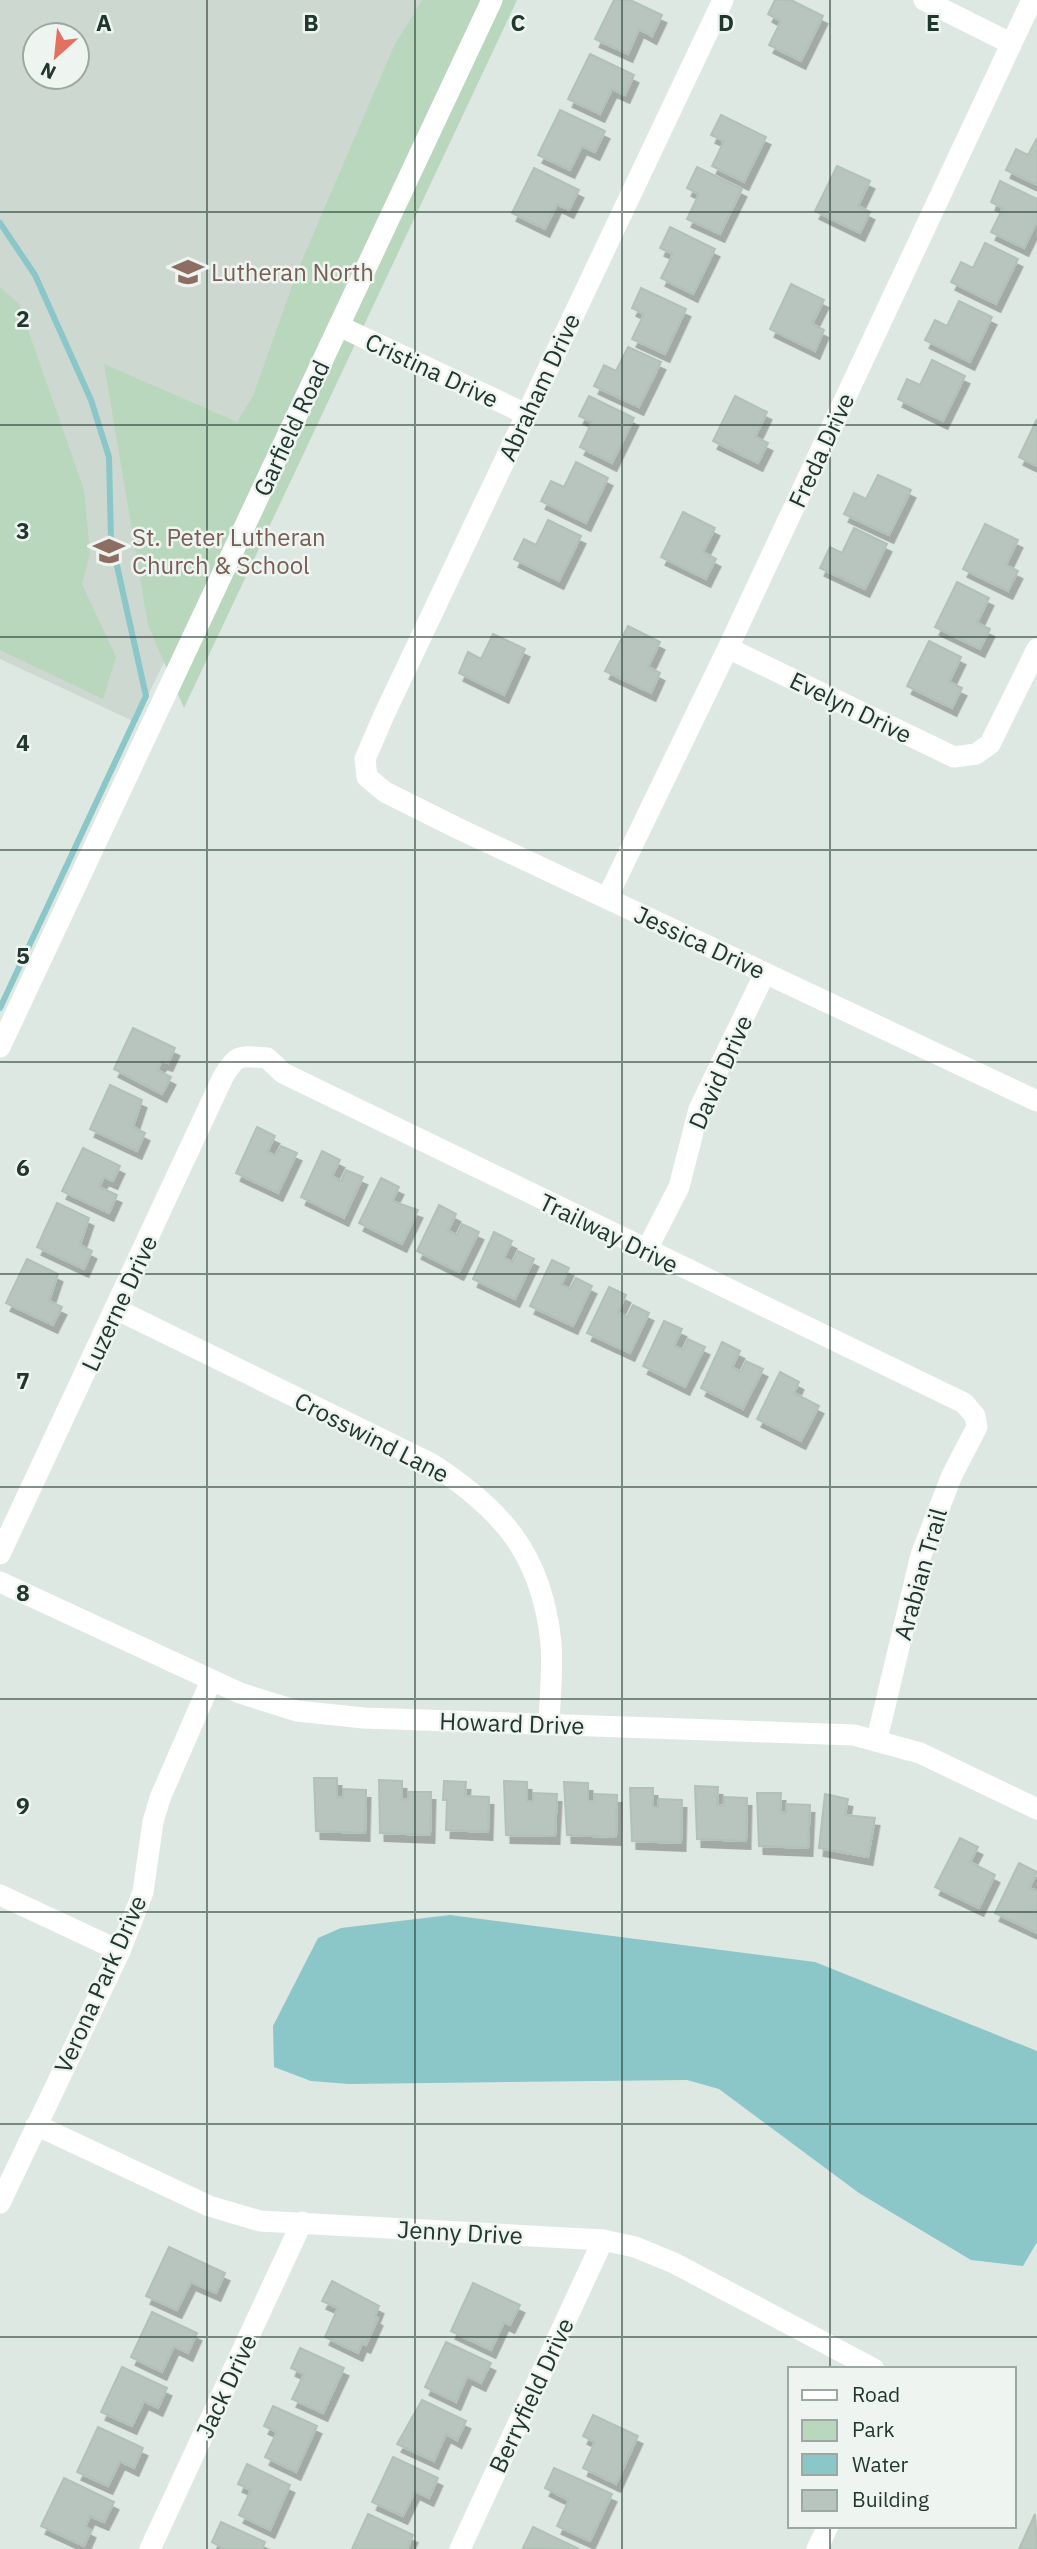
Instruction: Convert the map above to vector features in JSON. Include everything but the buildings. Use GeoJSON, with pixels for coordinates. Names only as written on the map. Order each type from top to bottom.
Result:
{"type":"FeatureCollection","features":[{"type":"Feature","properties":{"kind":"street","name":"Garfield Road"},"geometry":{"type":"LineString","coordinates":[[0,1047],[492,0]]}},
{"type":"Feature","properties":{"kind":"street","name":"Abraham Drive"},"geometry":{"type":"LineString","coordinates":[[367,777],[365,759],[384,715],[723,0]]}},
{"type":"Feature","properties":{"kind":"street"},"geometry":{"type":"LineString","coordinates":[[924,0],[1010,43]]}},
{"type":"Feature","properties":{"kind":"street","name":"Freda Drive"},"geometry":{"type":"LineString","coordinates":[[607,898],[728,648],[1032,0]]}},
{"type":"Feature","properties":{"kind":"street","name":"Cristina Drive"},"geometry":{"type":"LineString","coordinates":[[339,326],[526,414]]}},
{"type":"Feature","properties":{"kind":"street","name":"Evelyn Drive"},"geometry":{"type":"LineString","coordinates":[[728,648],[954,757],[976,754],[990,744],[1037,649]]}},
{"type":"Feature","properties":{"kind":"street","name":"Jessica Drive"},"geometry":{"type":"LineString","coordinates":[[367,777],[385,792],[1037,1101]]}},
{"type":"Feature","properties":{"kind":"street","name":"David Drive"},"geometry":{"type":"LineString","coordinates":[[646,1251],[679,1187],[699,1109],[765,972]]}},
{"type":"Feature","properties":{"kind":"street","name":"Trailway Drive"},"geometry":{"type":"LineString","coordinates":[[241,1056],[267,1058],[283,1073],[964,1403],[975,1416]]}},
{"type":"Feature","properties":{"kind":"street","name":"Luzerne Drive"},"geometry":{"type":"LineString","coordinates":[[0,1554],[223,1077],[232,1061],[241,1056]]}},
{"type":"Feature","properties":{"kind":"street","name":"Crosswind Lane"},"geometry":{"type":"LineString","coordinates":[[116,1309],[432,1464],[472,1490],[506,1525],[529,1559],[540,1589],[551,1643],[550,1723]]}},
{"type":"Feature","properties":{"kind":"street","name":"Arabian Trail"},"geometry":{"type":"LineString","coordinates":[[877,1739],[921,1555],[951,1475],[973,1440],[977,1427],[975,1416]]}},
{"type":"Feature","properties":{"kind":"street","name":"Howard Drive"},"geometry":{"type":"LineString","coordinates":[[0,1582],[211,1681],[269,1704],[330,1716],[833,1732],[877,1739],[920,1753],[1037,1810]]}},
{"type":"Feature","properties":{"kind":"street","name":"Verona Park Drive"},"geometry":{"type":"LineString","coordinates":[[0,2203],[120,1951],[143,1892],[153,1822],[160,1798],[211,1681]]}},
{"type":"Feature","properties":{"kind":"street"},"geometry":{"type":"LineString","coordinates":[[0,1895],[120,1951]]}},
{"type":"Feature","properties":{"kind":"street","name":"Jenny Drive"},"geometry":{"type":"LineString","coordinates":[[36,2124],[208,2206],[260,2221],[603,2240],[635,2247],[674,2263],[870,2367]]}},
{"type":"Feature","properties":{"kind":"street","name":"Jack Drive"},"geometry":{"type":"LineString","coordinates":[[150,2549],[302,2222]]}},
{"type":"Feature","properties":{"kind":"street","name":"Berryfield Drive"},"geometry":{"type":"LineString","coordinates":[[460,2549],[603,2240]]}},
{"type":"Feature","properties":{"kind":"street"},"geometry":{"type":"LineString","coordinates":[[817,2549],[827,2528]]}},
{"type":"Feature","properties":{"kind":"shaded area","name":"Lutheran North"},"geometry":{"type":"Polygon","coordinates":[[[0,0],[463,0],[270,444],[135,722],[0,659],[0,0]]]}},
{"type":"Feature","properties":{"kind":"green space"},"geometry":{"type":"Polygon","coordinates":[[[422,0],[517,0],[184,708],[148,625],[104,364],[237,422],[253,396],[297,272],[394,46],[422,0]]]}},
{"type":"Feature","properties":{"kind":"green space"},"geometry":{"type":"Polygon","coordinates":[[[0,287],[19,304],[84,490],[90,553],[82,584],[116,657],[103,699],[0,650],[0,287]]]}},
{"type":"Feature","properties":{"kind":"water"},"geometry":{"type":"Polygon","coordinates":[[[450,1915],[815,1962],[1037,2051],[1037,2242],[1023,2266],[971,2260],[859,2193],[719,2089],[687,2080],[349,2084],[311,2081],[274,2067],[273,2026],[318,1938],[341,1928],[450,1915]]]}},
{"type":"Feature","properties":{"kind":"waterway"},"geometry":{"type":"LineString","coordinates":[[0,223],[35,275],[91,400],[109,457],[111,539],[146,696],[0,1008]]}},
{"type":"Feature","properties":{"kind":"place","name":"Lutheran North"},"geometry":{"type":"Point","coordinates":[188,272]}},
{"type":"Feature","properties":{"kind":"place","name":"St. Peter Lutheran Church & School"},"geometry":{"type":"Point","coordinates":[109,551]}}]}
